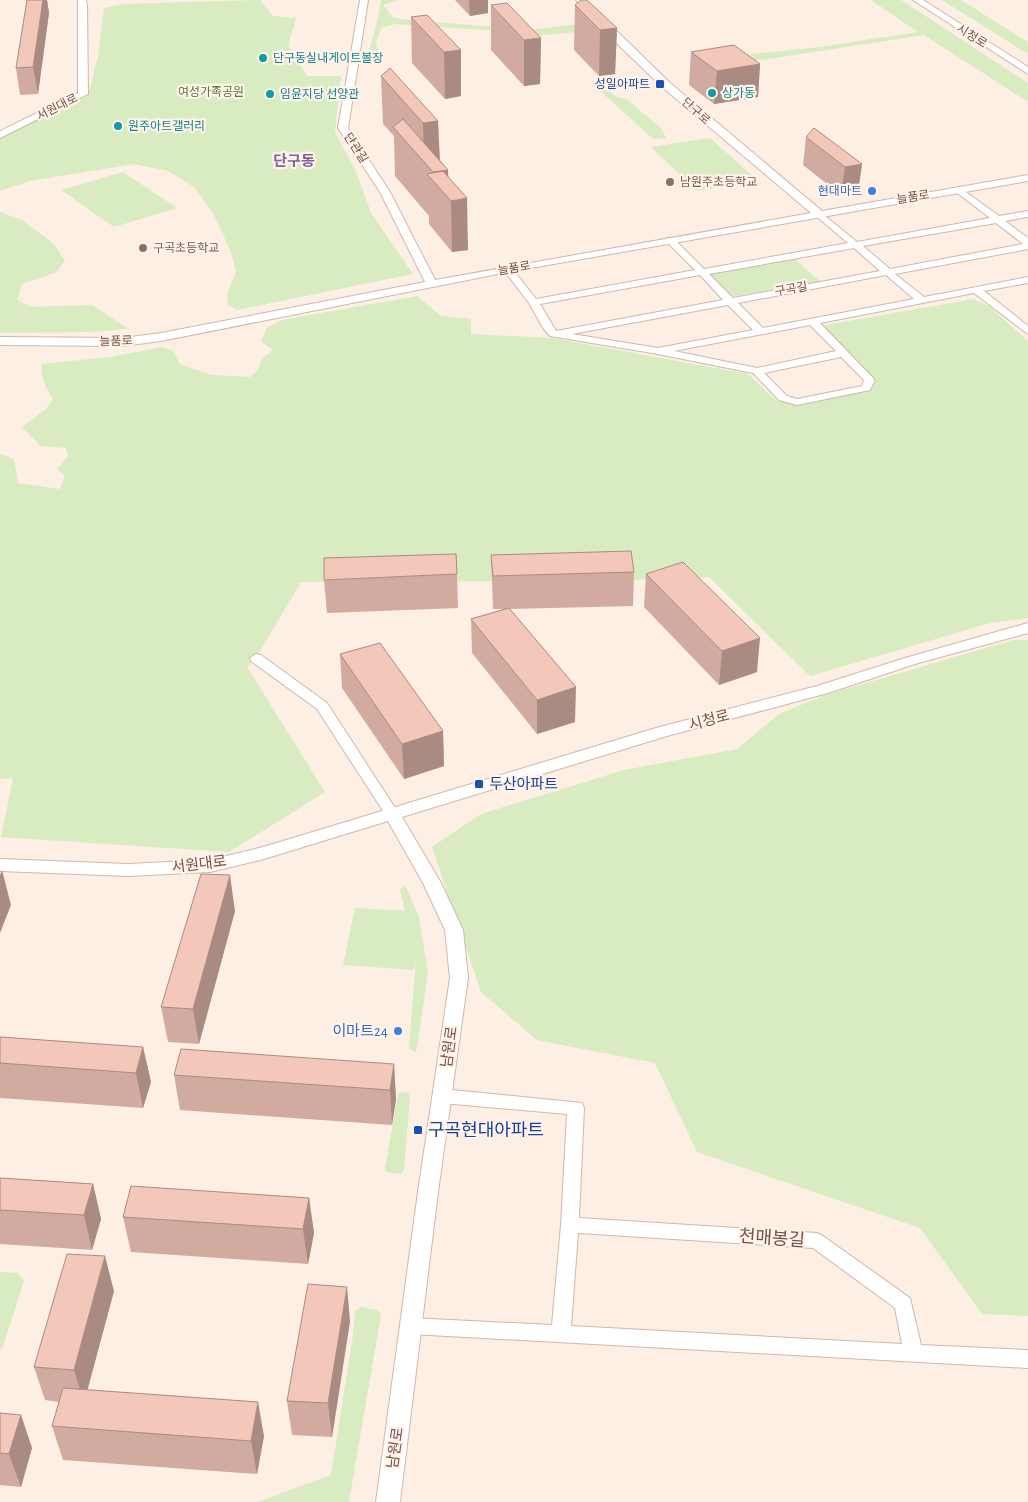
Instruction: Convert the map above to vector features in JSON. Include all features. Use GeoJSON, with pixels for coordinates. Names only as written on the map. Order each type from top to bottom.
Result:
{"type":"FeatureCollection","features":[{"type":"Feature","properties":{"kind":"street","name":"서원대로"},"geometry":{"type":"LineString","coordinates":[[0,135],[83,94],[82,0]]}},
{"type":"Feature","properties":{"kind":"street","name":"단관길"},"geometry":{"type":"LineString","coordinates":[[364,0],[343,128],[385,192],[431,283]]}},
{"type":"Feature","properties":{"kind":"street","name":"단구로"},"geometry":{"type":"LineString","coordinates":[[580,0],[608,31],[716,129],[819,214]]}},
{"type":"Feature","properties":{"kind":"street","name":"시청로"},"geometry":{"type":"LineString","coordinates":[[917,0],[1028,71]]}},
{"type":"Feature","properties":{"kind":"street","name":"시청로"},"geometry":{"type":"LineString","coordinates":[[931,0],[1028,62]]}},
{"type":"Feature","properties":{"kind":"street","name":"늘품로"},"geometry":{"type":"LineString","coordinates":[[0,341],[123,342],[161,337],[431,283],[1028,178]]}},
{"type":"Feature","properties":{"kind":"street","name":"구곡길"},"geometry":{"type":"LineString","coordinates":[[959,190],[1028,244]]}},
{"type":"Feature","properties":{"kind":"street"},"geometry":{"type":"LineString","coordinates":[[819,214],[921,300]]}},
{"type":"Feature","properties":{"kind":"street"},"geometry":{"type":"LineString","coordinates":[[534,302],[1028,214]]}},
{"type":"Feature","properties":{"kind":"street"},"geometry":{"type":"LineString","coordinates":[[670,240],[760,331]]}},
{"type":"Feature","properties":{"kind":"street","name":"구곡길"},"geometry":{"type":"LineString","coordinates":[[554,334],[1028,244]]}},
{"type":"Feature","properties":{"kind":"street"},"geometry":{"type":"LineString","coordinates":[[508,269],[534,302],[548,328],[554,334],[658,351],[758,371],[843,354]]}},
{"type":"Feature","properties":{"kind":"street"},"geometry":{"type":"LineString","coordinates":[[658,351],[1028,280]]}},
{"type":"Feature","properties":{"kind":"street"},"geometry":{"type":"LineString","coordinates":[[976,290],[1028,331]]}},
{"type":"Feature","properties":{"kind":"street"},"geometry":{"type":"LineString","coordinates":[[1015,320],[1028,318]]}},
{"type":"Feature","properties":{"kind":"street"},"geometry":{"type":"LineString","coordinates":[[758,371],[783,398],[797,402],[866,388],[870,380],[812,321]]}},
{"type":"Feature","properties":{"kind":"street","name":"시청로"},"geometry":{"type":"LineString","coordinates":[[392,814],[662,732],[822,690],[910,661],[1028,628]]}},
{"type":"Feature","properties":{"kind":"street","name":"남원로"},"geometry":{"type":"LineString","coordinates":[[256,658],[322,706],[392,814],[432,883],[454,930],[459,978],[428,1192],[388,1502]]}},
{"type":"Feature","properties":{"kind":"street","name":"서원대로"},"geometry":{"type":"LineString","coordinates":[[0,865],[128,870],[210,866],[264,853],[392,814]]}},
{"type":"Feature","properties":{"kind":"street"},"geometry":{"type":"LineString","coordinates":[[442,1096],[576,1108],[570,1224],[561,1333]]}},
{"type":"Feature","properties":{"kind":"street","name":"천매봉길"},"geometry":{"type":"LineString","coordinates":[[570,1224],[817,1241],[903,1304],[913,1353]]}},
{"type":"Feature","properties":{"kind":"street"},"geometry":{"type":"LineString","coordinates":[[412,1326],[1028,1358]]}},
{"type":"Feature","properties":{"kind":"green space","name":"여성가족공원"},"geometry":{"type":"Polygon","coordinates":[[[260,0],[273,16],[296,18],[288,46],[307,76],[341,76],[335,132],[357,174],[371,213],[413,274],[237,310],[227,304],[228,291],[236,272],[231,252],[213,213],[194,187],[168,171],[134,164],[30,181],[0,191],[0,138],[88,96],[98,56],[104,8],[125,4],[260,0]]]}},
{"type":"Feature","properties":{"kind":"green space"},"geometry":{"type":"Polygon","coordinates":[[[381,0],[399,0],[383,5],[393,17],[399,19],[530,30],[586,23],[596,30],[536,36],[514,32],[395,24],[381,28],[376,42],[380,58],[367,60],[381,0]]]}},
{"type":"Feature","properties":{"kind":"green space"},"geometry":{"type":"Polygon","coordinates":[[[871,0],[901,0],[1028,83],[1028,102],[924,35],[742,63],[752,58],[751,54],[820,47],[918,32],[871,0]]]}},
{"type":"Feature","properties":{"kind":"green space"},"geometry":{"type":"Polygon","coordinates":[[[942,0],[961,0],[1028,42],[1028,54],[942,0]]]}},
{"type":"Feature","properties":{"kind":"green space"},"geometry":{"type":"Polygon","coordinates":[[[598,89],[605,89],[616,97],[626,99],[662,129],[666,138],[653,139],[598,89]]]}},
{"type":"Feature","properties":{"kind":"green space"},"geometry":{"type":"Polygon","coordinates":[[[710,138],[758,181],[697,191],[651,147],[710,138]]]}},
{"type":"Feature","properties":{"kind":"green space"},"geometry":{"type":"Polygon","coordinates":[[[123,172],[177,208],[114,227],[61,190],[123,172]]]}},
{"type":"Feature","properties":{"kind":"green space"},"geometry":{"type":"Polygon","coordinates":[[[0,212],[22,220],[54,244],[65,261],[55,273],[22,284],[17,300],[31,307],[92,305],[129,329],[90,332],[0,333],[0,212]]]}},
{"type":"Feature","properties":{"kind":"green space"},"geometry":{"type":"Polygon","coordinates":[[[793,258],[821,282],[735,296],[728,294],[708,274],[793,258]]]}},
{"type":"Feature","properties":{"kind":"green space"},"geometry":{"type":"Polygon","coordinates":[[[417,296],[441,316],[471,319],[471,334],[552,338],[748,374],[778,402],[828,398],[866,391],[874,379],[820,326],[974,299],[990,307],[1028,341],[1028,618],[990,623],[810,676],[709,577],[603,581],[301,582],[256,658],[247,667],[325,792],[229,852],[1,837],[13,778],[0,779],[0,454],[14,459],[18,483],[60,489],[65,476],[57,469],[68,456],[66,448],[40,446],[22,427],[46,409],[53,399],[43,378],[42,364],[109,357],[163,347],[173,351],[180,364],[211,375],[250,377],[258,370],[262,359],[273,350],[261,341],[267,328],[282,320],[417,296]]]}},
{"type":"Feature","properties":{"kind":"green space"},"geometry":{"type":"Polygon","coordinates":[[[1013,640],[1028,640],[1028,1316],[982,1314],[920,1228],[697,1152],[655,1063],[537,1040],[481,992],[432,847],[481,814],[624,770],[737,749],[779,714],[825,695],[1013,640]]]}},
{"type":"Feature","properties":{"kind":"green space"},"geometry":{"type":"Polygon","coordinates":[[[405,885],[419,917],[428,973],[416,1053],[409,1048],[416,959],[414,970],[343,965],[355,908],[405,911],[400,890],[405,885]]]}},
{"type":"Feature","properties":{"kind":"green space"},"geometry":{"type":"Polygon","coordinates":[[[401,1092],[409,1093],[410,1096],[404,1171],[401,1174],[387,1172],[385,1169],[398,1094],[401,1092]]]}},
{"type":"Feature","properties":{"kind":"green space"},"geometry":{"type":"Polygon","coordinates":[[[0,1272],[18,1273],[24,1281],[2,1349],[0,1349],[0,1272]]]}},
{"type":"Feature","properties":{"kind":"green space"},"geometry":{"type":"Polygon","coordinates":[[[360,1307],[378,1310],[381,1315],[349,1502],[258,1502],[331,1475],[355,1311],[360,1307]]]}},
{"type":"Feature","properties":{"kind":"building"},"geometry":{"type":"Polygon","coordinates":[[[27,0],[43,0],[33,67],[16,68],[27,0]]]}},
{"type":"Feature","properties":{"kind":"building"},"geometry":{"type":"Polygon","coordinates":[[[581,0],[587,0],[617,28],[600,30],[575,5],[581,0]]]}},
{"type":"Feature","properties":{"kind":"building"},"geometry":{"type":"Polygon","coordinates":[[[507,3],[541,38],[524,40],[491,5],[507,3]]]}},
{"type":"Feature","properties":{"kind":"building"},"geometry":{"type":"Polygon","coordinates":[[[427,15],[461,50],[444,52],[411,17],[427,15]]]}},
{"type":"Feature","properties":{"kind":"building"},"geometry":{"type":"Polygon","coordinates":[[[734,45],[760,64],[717,71],[691,52],[734,45]]]}},
{"type":"Feature","properties":{"kind":"building"},"geometry":{"type":"Polygon","coordinates":[[[390,68],[438,121],[423,123],[381,76],[390,68]]]}},
{"type":"Feature","properties":{"kind":"building"},"geometry":{"type":"Polygon","coordinates":[[[403,119],[448,170],[433,172],[393,127],[403,119]]]}},
{"type":"Feature","properties":{"kind":"building"},"geometry":{"type":"Polygon","coordinates":[[[814,128],[862,164],[845,167],[806,137],[814,128]]]}},
{"type":"Feature","properties":{"kind":"building"},"geometry":{"type":"Polygon","coordinates":[[[443,171],[467,198],[451,201],[427,174],[443,171]]]}},
{"type":"Feature","properties":{"kind":"building"},"geometry":{"type":"Polygon","coordinates":[[[631,551],[634,572],[493,576],[491,555],[631,551]]]}},
{"type":"Feature","properties":{"kind":"building"},"geometry":{"type":"Polygon","coordinates":[[[456,554],[457,574],[324,580],[324,558],[456,554]]]}},
{"type":"Feature","properties":{"kind":"building"},"geometry":{"type":"Polygon","coordinates":[[[683,562],[760,638],[722,651],[646,574],[683,562]]]}},
{"type":"Feature","properties":{"kind":"building"},"geometry":{"type":"Polygon","coordinates":[[[509,608],[576,687],[537,700],[471,619],[509,608]]]}},
{"type":"Feature","properties":{"kind":"building"},"geometry":{"type":"Polygon","coordinates":[[[380,643],[443,731],[402,744],[340,654],[380,643]]]}},
{"type":"Feature","properties":{"kind":"building"},"geometry":{"type":"Polygon","coordinates":[[[201,874],[230,875],[193,1009],[161,1007],[201,874]]]}},
{"type":"Feature","properties":{"kind":"building"},"geometry":{"type":"Polygon","coordinates":[[[0,1037],[143,1047],[136,1073],[0,1063],[0,1037]]]}},
{"type":"Feature","properties":{"kind":"building"},"geometry":{"type":"Polygon","coordinates":[[[181,1049],[394,1064],[390,1090],[174,1075],[181,1049]]]}},
{"type":"Feature","properties":{"kind":"building"},"geometry":{"type":"Polygon","coordinates":[[[0,1178],[93,1184],[84,1215],[0,1210],[0,1178]]]}},
{"type":"Feature","properties":{"kind":"building"},"geometry":{"type":"Polygon","coordinates":[[[131,1186],[309,1198],[303,1229],[123,1217],[131,1186]]]}},
{"type":"Feature","properties":{"kind":"building"},"geometry":{"type":"Polygon","coordinates":[[[67,1254],[105,1256],[74,1370],[34,1367],[67,1254]]]}},
{"type":"Feature","properties":{"kind":"building"},"geometry":{"type":"Polygon","coordinates":[[[308,1284],[347,1287],[328,1403],[287,1401],[308,1284]]]}},
{"type":"Feature","properties":{"kind":"building"},"geometry":{"type":"Polygon","coordinates":[[[63,1388],[258,1402],[251,1441],[52,1426],[63,1388]]]}},
{"type":"Feature","properties":{"kind":"building"},"geometry":{"type":"Polygon","coordinates":[[[0,1413],[21,1415],[9,1454],[0,1453],[0,1413]]]}},
{"type":"Feature","properties":{"kind":"place","name":"단구동실내게이트볼장"},"geometry":{"type":"Point","coordinates":[263,58]}},
{"type":"Feature","properties":{"kind":"place","name":"성일아파트"},"geometry":{"type":"Point","coordinates":[660,84]}},
{"type":"Feature","properties":{"kind":"place","name":"상가동"},"geometry":{"type":"Point","coordinates":[712,93]}},
{"type":"Feature","properties":{"kind":"place","name":"임윤지당 선양관"},"geometry":{"type":"Point","coordinates":[270,94]}},
{"type":"Feature","properties":{"kind":"place","name":"원주아트갤러리"},"geometry":{"type":"Point","coordinates":[118,126]}},
{"type":"Feature","properties":{"kind":"place","name":"남원주초등학교"},"geometry":{"type":"Point","coordinates":[670,182]}},
{"type":"Feature","properties":{"kind":"place","name":"현대마트"},"geometry":{"type":"Point","coordinates":[872,191]}},
{"type":"Feature","properties":{"kind":"place","name":"구곡초등학교"},"geometry":{"type":"Point","coordinates":[143,248]}},
{"type":"Feature","properties":{"kind":"place","name":"두산아파트"},"geometry":{"type":"Point","coordinates":[479,784]}},
{"type":"Feature","properties":{"kind":"place","name":"이마트24"},"geometry":{"type":"Point","coordinates":[398,1031]}},
{"type":"Feature","properties":{"kind":"place","name":"구곡현대아파트"},"geometry":{"type":"Point","coordinates":[418,1130]}},
{"type":"Feature","properties":{"kind":"district","name":"단구동"},"geometry":{"type":"Point","coordinates":[294,161]}}]}
